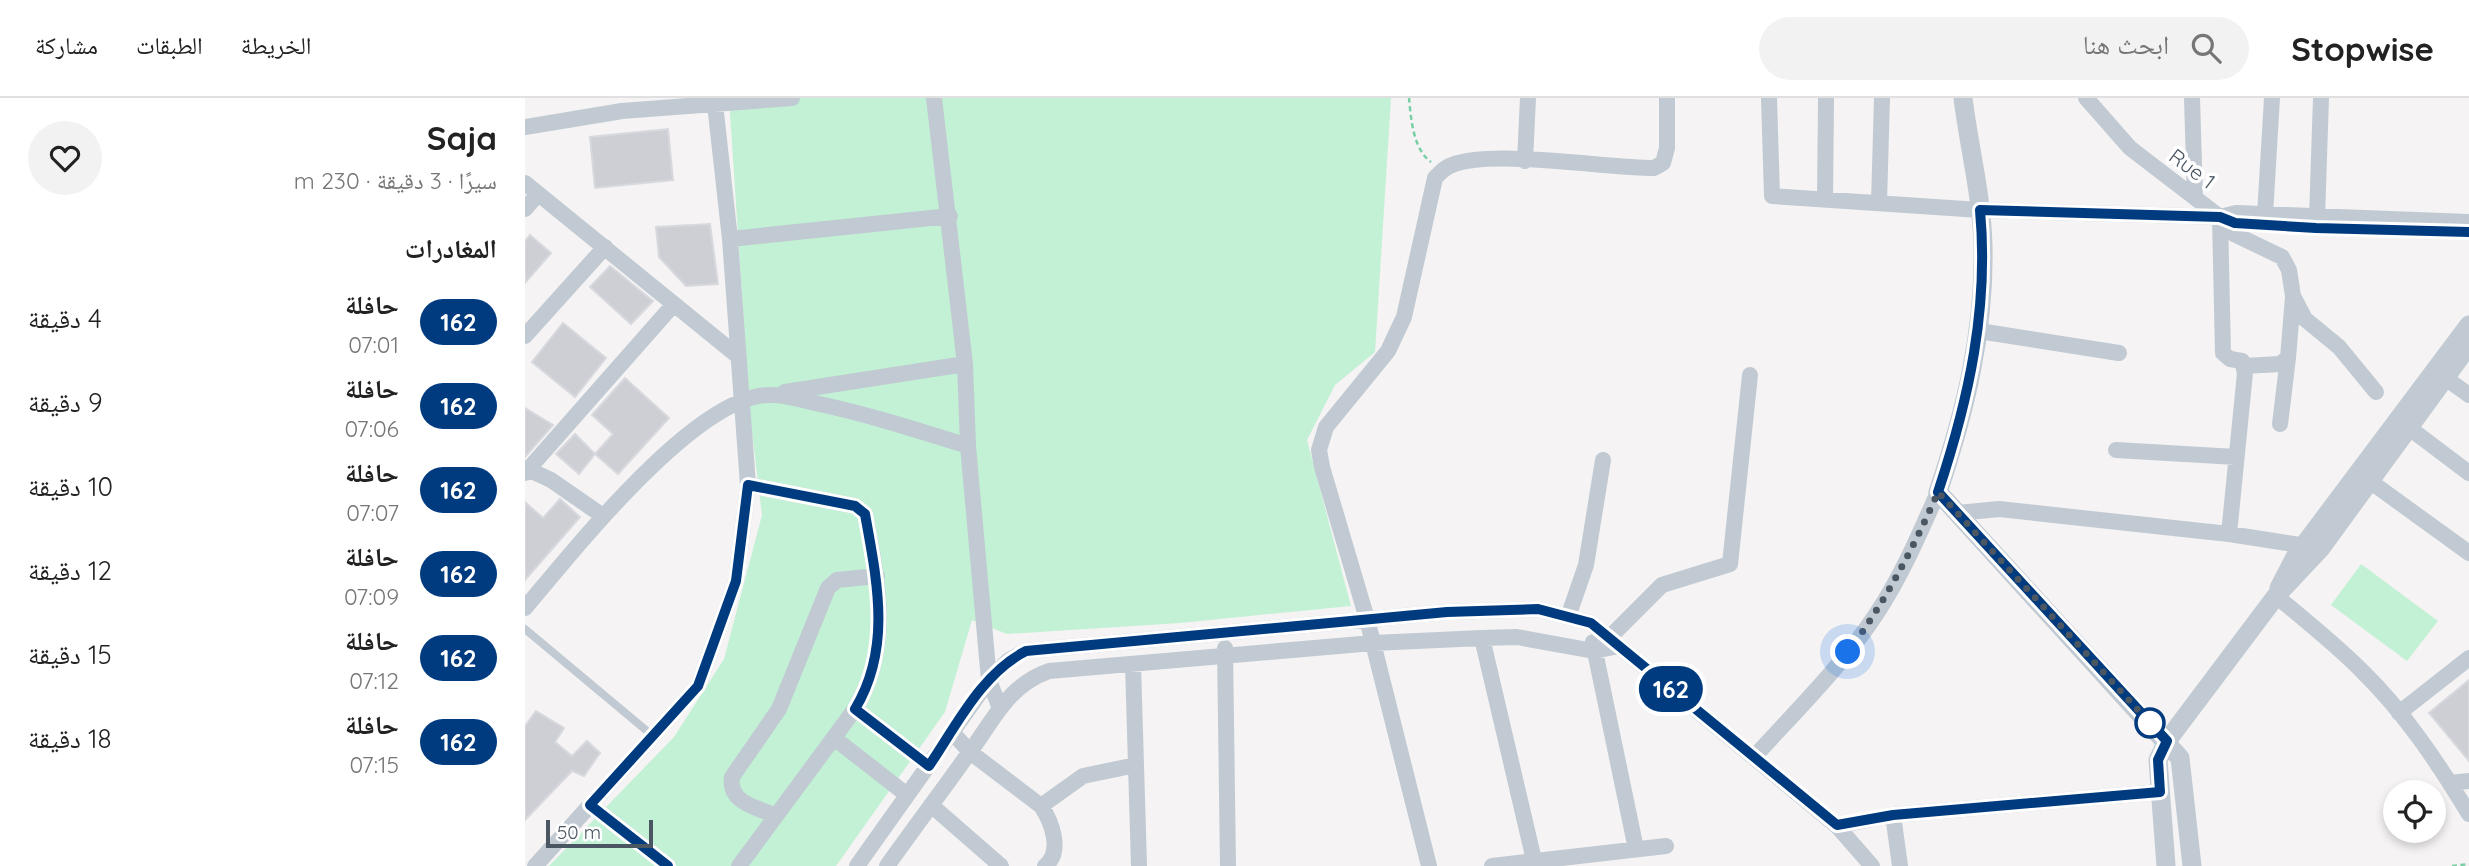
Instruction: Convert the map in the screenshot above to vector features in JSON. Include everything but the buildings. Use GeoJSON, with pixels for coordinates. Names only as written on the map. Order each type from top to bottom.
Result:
{"type":"FeatureCollection","features":[{"type":"Feature","properties":{"kind":"street"},"geometry":{"type":"LineString","coordinates":[[525,127],[651,103],[715,104],[792,98]]}},
{"type":"Feature","properties":{"kind":"street"},"geometry":{"type":"LineString","coordinates":[[934,98],[950,216],[965,364],[968,446],[989,681],[999,706]]}},
{"type":"Feature","properties":{"kind":"street"},"geometry":{"type":"LineString","coordinates":[[1525,161],[1528,98]]}},
{"type":"Feature","properties":{"kind":"street"},"geometry":{"type":"LineString","coordinates":[[1429,866],[1367,619],[1322,467],[1320,438],[1388,351],[1404,317],[1435,178],[1442,170],[1455,163],[1525,161],[1654,168],[1663,163],[1667,148],[1667,98]]}},
{"type":"Feature","properties":{"kind":"street"},"geometry":{"type":"LineString","coordinates":[[1769,98],[1772,196],[1980,210],[2220,217],[2236,213],[2469,222]]}},
{"type":"Feature","properties":{"kind":"street"},"geometry":{"type":"LineString","coordinates":[[1825,199],[1826,98]]}},
{"type":"Feature","properties":{"kind":"street"},"geometry":{"type":"LineString","coordinates":[[1879,203],[1882,98]]}},
{"type":"Feature","properties":{"kind":"street"},"geometry":{"type":"LineString","coordinates":[[1754,757],[1833,672],[1877,612],[1913,549],[1938,492],[1971,381],[1979,331],[1983,246],[1963,98]]}},
{"type":"Feature","properties":{"kind":"street","name":"Rue 1"},"geometry":{"type":"LineString","coordinates":[[2086,98],[2130,148],[2220,217],[2244,241],[2282,257],[2289,270],[2293,296],[2305,319],[2339,347],[2376,392]]}},
{"type":"Feature","properties":{"kind":"street"},"geometry":{"type":"LineString","coordinates":[[2192,98],[2195,198]]}},
{"type":"Feature","properties":{"kind":"street"},"geometry":{"type":"LineString","coordinates":[[2265,215],[2272,98]]}},
{"type":"Feature","properties":{"kind":"street"},"geometry":{"type":"LineString","coordinates":[[2317,218],[2321,98]]}},
{"type":"Feature","properties":{"kind":"street"},"geometry":{"type":"LineString","coordinates":[[535,866],[698,686],[736,581],[748,485],[730,239],[715,104]]}},
{"type":"Feature","properties":{"kind":"street"},"geometry":{"type":"LineString","coordinates":[[525,183],[739,356]]}},
{"type":"Feature","properties":{"kind":"street"},"geometry":{"type":"LineString","coordinates":[[525,209],[538,194]]}},
{"type":"Feature","properties":{"kind":"street"},"geometry":{"type":"LineString","coordinates":[[730,239],[950,216]]}},
{"type":"Feature","properties":{"kind":"street"},"geometry":{"type":"LineString","coordinates":[[2220,217],[2235,223],[2316,228],[2469,232]]}},
{"type":"Feature","properties":{"kind":"street"},"geometry":{"type":"LineString","coordinates":[[2220,217],[2223,353],[2230,359],[2242,361],[2245,366],[2229,534]]}},
{"type":"Feature","properties":{"kind":"street"},"geometry":{"type":"LineString","coordinates":[[525,336],[605,247]]}},
{"type":"Feature","properties":{"kind":"street"},"geometry":{"type":"LineString","coordinates":[[2280,424],[2293,296]]}},
{"type":"Feature","properties":{"kind":"street"},"geometry":{"type":"LineString","coordinates":[[603,516],[551,480],[526,470],[674,304]]}},
{"type":"Feature","properties":{"kind":"street"},"geometry":{"type":"LineString","coordinates":[[2166,866],[2158,760],[2167,741],[2276,596],[2298,576],[2312,547],[2440,374],[2469,325]]}},
{"type":"Feature","properties":{"kind":"street"},"geometry":{"type":"LineString","coordinates":[[1979,331],[2119,353]]}},
{"type":"Feature","properties":{"kind":"street"},"geometry":{"type":"LineString","coordinates":[[2440,374],[2469,345]]}},
{"type":"Feature","properties":{"kind":"street"},"geometry":{"type":"LineString","coordinates":[[2245,366],[2280,364],[2288,358]]}},
{"type":"Feature","properties":{"kind":"street"},"geometry":{"type":"LineString","coordinates":[[525,608],[603,516],[643,476],[703,424],[743,399],[965,364]]}},
{"type":"Feature","properties":{"kind":"street"},"geometry":{"type":"LineString","coordinates":[[2440,374],[2469,395]]}},
{"type":"Feature","properties":{"kind":"street"},"geometry":{"type":"LineString","coordinates":[[887,866],[970,752],[999,706],[1022,685],[1049,671],[1373,643],[1517,637],[1594,651],[1614,642],[1662,585],[1730,564],[1750,375]]}},
{"type":"Feature","properties":{"kind":"street"},"geometry":{"type":"LineString","coordinates":[[772,394],[856,412],[968,446]]}},
{"type":"Feature","properties":{"kind":"street"},"geometry":{"type":"LineString","coordinates":[[2403,424],[2469,473]]}},
{"type":"Feature","properties":{"kind":"street"},"geometry":{"type":"LineString","coordinates":[[2116,450],[2236,457]]}},
{"type":"Feature","properties":{"kind":"street"},"geometry":{"type":"LineString","coordinates":[[1569,617],[1586,565],[1604,460]]}},
{"type":"Feature","properties":{"kind":"street"},"geometry":{"type":"LineString","coordinates":[[2364,477],[2469,553]]}},
{"type":"Feature","properties":{"kind":"street"},"geometry":{"type":"LineString","coordinates":[[739,866],[774,815],[855,709],[869,686],[878,653],[877,576],[862,509],[748,485]]}},
{"type":"Feature","properties":{"kind":"street"},"geometry":{"type":"LineString","coordinates":[[1938,492],[2181,758],[2192,866]]}},
{"type":"Feature","properties":{"kind":"street"},"geometry":{"type":"LineString","coordinates":[[1958,513],[1999,509],[2229,534],[2312,547]]}},
{"type":"Feature","properties":{"kind":"street"},"geometry":{"type":"LineString","coordinates":[[774,815],[737,799],[731,786],[732,777],[779,709],[828,588],[837,580],[877,576]]}},
{"type":"Feature","properties":{"kind":"street"},"geometry":{"type":"LineString","coordinates":[[2276,596],[2363,671],[2399,713],[2469,814]]}},
{"type":"Feature","properties":{"kind":"street"},"geometry":{"type":"LineString","coordinates":[[857,866],[989,681],[1009,660],[1026,651],[1367,619],[1517,609],[1538,609],[1591,623],[1837,825],[1873,866]]}},
{"type":"Feature","properties":{"kind":"street"},"geometry":{"type":"LineString","coordinates":[[1591,623],[1594,651],[1636,849]]}},
{"type":"Feature","properties":{"kind":"street"},"geometry":{"type":"LineString","coordinates":[[1224,632],[1228,866]]}},
{"type":"Feature","properties":{"kind":"street"},"geometry":{"type":"LineString","coordinates":[[1482,638],[1534,860]]}},
{"type":"Feature","properties":{"kind":"street"},"geometry":{"type":"LineString","coordinates":[[2436,686],[2469,643]]}},
{"type":"Feature","properties":{"kind":"street"},"geometry":{"type":"LineString","coordinates":[[2399,713],[2469,658]]}},
{"type":"Feature","properties":{"kind":"street"},"geometry":{"type":"LineString","coordinates":[[1133,664],[1139,866]]}},
{"type":"Feature","properties":{"kind":"street"},"geometry":{"type":"LineString","coordinates":[[855,709],[929,766]]}},
{"type":"Feature","properties":{"kind":"street"},"geometry":{"type":"LineString","coordinates":[[952,732],[970,752],[1041,806],[1053,830],[1053,856],[1045,866]]}},
{"type":"Feature","properties":{"kind":"street"},"geometry":{"type":"LineString","coordinates":[[834,738],[907,796]]}},
{"type":"Feature","properties":{"kind":"street"},"geometry":{"type":"LineString","coordinates":[[1041,806],[1083,776],[1136,765]]}},
{"type":"Feature","properties":{"kind":"street"},"geometry":{"type":"LineString","coordinates":[[2450,783],[2469,781]]}},
{"type":"Feature","properties":{"kind":"street"},"geometry":{"type":"LineString","coordinates":[[1837,825],[1893,815],[2160,792]]}},
{"type":"Feature","properties":{"kind":"street"},"geometry":{"type":"LineString","coordinates":[[590,805],[663,865]]}},
{"type":"Feature","properties":{"kind":"street"},"geometry":{"type":"LineString","coordinates":[[931,805],[1001,866]]}},
{"type":"Feature","properties":{"kind":"street"},"geometry":{"type":"LineString","coordinates":[[1893,815],[1900,866]]}},
{"type":"Feature","properties":{"kind":"street"},"geometry":{"type":"LineString","coordinates":[[1492,866],[1666,846]]}},
{"type":"Feature","properties":{"kind":"lane"},"geometry":{"type":"LineString","coordinates":[[525,629],[653,736]]}},
{"type":"Feature","properties":{"kind":"path"},"geometry":{"type":"LineString","coordinates":[[1409,98],[1415,133],[1423,156],[1442,170]]}},
{"type":"Feature","properties":{"kind":"path"},"geometry":{"type":"LineString","coordinates":[[2452,866],[2469,864]]}},
{"type":"Feature","properties":{"kind":"green space"},"geometry":{"type":"Polygon","coordinates":[[[729,98],[1391,98],[1375,352],[1335,385],[1307,440],[1351,606],[1180,623],[1007,634],[972,620],[945,712],[836,866],[549,866],[674,737],[724,659],[762,515],[750,416],[729,98]]]}},
{"type":"Feature","properties":{"kind":"green space"},"geometry":{"type":"Polygon","coordinates":[[[2361,564],[2438,621],[2407,661],[2331,605],[2361,564]]]}},
{"type":"Feature","properties":{"kind":"bus line","name":"162"},"geometry":{"type":"LineString","coordinates":[[668,866],[590,805],[698,686],[736,581],[748,485],[862,509],[877,576],[878,653],[869,686],[855,709],[929,766],[989,681],[1009,660],[1026,651],[1447,612],[1538,609],[1591,623],[1837,825],[1893,815],[2160,792],[2158,760],[2167,741],[2055,616],[1938,492],[1971,381],[1979,331],[1983,246],[1980,210],[2220,217],[2235,223],[2316,228],[2469,232]]}},
{"type":"Feature","properties":{"kind":"route"},"geometry":{"type":"LineString","coordinates":[[1848,652],[1877,612],[1913,549],[1938,492],[2055,616],[2150,723]]}}]}
